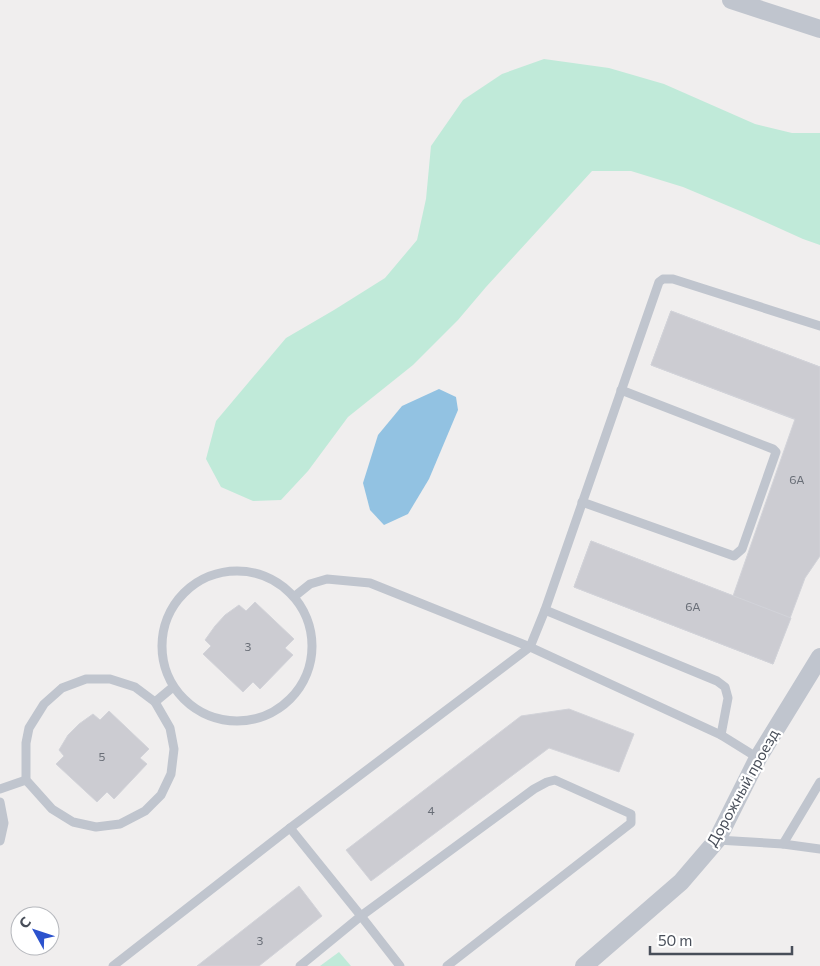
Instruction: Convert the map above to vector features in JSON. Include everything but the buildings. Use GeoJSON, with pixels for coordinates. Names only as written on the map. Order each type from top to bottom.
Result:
{"type":"FeatureCollection","features":[{"type":"Feature","properties":{"kind":"street"},"geometry":{"type":"LineString","coordinates":[[731,0],[820,29]]}},
{"type":"Feature","properties":{"kind":"street","name":"Дорожный проезд"},"geometry":{"type":"LineString","coordinates":[[584,966],[681,882],[717,840],[758,758],[820,657]]}},
{"type":"Feature","properties":{"kind":"lane"},"geometry":{"type":"LineString","coordinates":[[113,966],[290,828],[530,647],[545,610],[659,282],[663,279],[673,278],[820,326]]}},
{"type":"Feature","properties":{"kind":"lane"},"geometry":{"type":"LineString","coordinates":[[582,502],[734,556],[742,549],[776,452],[773,449],[621,390]]}},
{"type":"Feature","properties":{"kind":"lane"},"geometry":{"type":"LineString","coordinates":[[246,570],[269,577],[294,596],[308,618],[313,646],[308,672],[296,694],[274,712],[248,721],[218,719],[190,705],[173,686],[165,671],[162,655],[166,620],[181,594],[200,579],[223,571],[246,570]]}},
{"type":"Feature","properties":{"kind":"lane"},"geometry":{"type":"LineString","coordinates":[[294,596],[310,584],[327,579],[370,583],[530,647],[720,735],[758,758]]}},
{"type":"Feature","properties":{"kind":"lane"},"geometry":{"type":"LineString","coordinates":[[545,610],[716,681],[725,687],[728,698],[720,735]]}},
{"type":"Feature","properties":{"kind":"lane"},"geometry":{"type":"LineString","coordinates":[[86,679],[110,679],[135,687],[155,702],[170,728],[174,749],[171,774],[161,795],[145,811],[120,824],[96,827],[73,822],[52,809],[26,780],[26,743],[30,728],[44,704],[62,688],[86,679]]}},
{"type":"Feature","properties":{"kind":"lane"},"geometry":{"type":"LineString","coordinates":[[155,702],[173,686]]}},
{"type":"Feature","properties":{"kind":"lane"},"geometry":{"type":"LineString","coordinates":[[0,789],[26,780]]}},
{"type":"Feature","properties":{"kind":"lane"},"geometry":{"type":"LineString","coordinates":[[300,966],[361,916],[547,782],[555,780],[631,814],[631,823],[447,966]]}},
{"type":"Feature","properties":{"kind":"lane"},"geometry":{"type":"LineString","coordinates":[[783,844],[820,782]]}},
{"type":"Feature","properties":{"kind":"lane"},"geometry":{"type":"LineString","coordinates":[[0,802],[4,823],[0,841]]}},
{"type":"Feature","properties":{"kind":"lane"},"geometry":{"type":"LineString","coordinates":[[290,828],[400,966]]}},
{"type":"Feature","properties":{"kind":"lane"},"geometry":{"type":"LineString","coordinates":[[717,840],[783,844],[820,849]]}},
{"type":"Feature","properties":{"kind":"green space"},"geometry":{"type":"Polygon","coordinates":[[[544,59],[609,68],[664,84],[755,124],[792,133],[820,133],[820,245],[683,187],[631,171],[592,171],[458,320],[413,365],[348,417],[308,471],[281,500],[253,501],[221,487],[206,459],[216,421],[286,338],[385,278],[417,240],[426,199],[431,146],[463,100],[502,74],[544,59]]]}},
{"type":"Feature","properties":{"kind":"green space"},"geometry":{"type":"Polygon","coordinates":[[[339,952],[351,966],[320,966],[339,952]]]}},
{"type":"Feature","properties":{"kind":"water"},"geometry":{"type":"Polygon","coordinates":[[[439,389],[456,397],[458,410],[429,479],[408,514],[384,525],[370,510],[363,483],[378,435],[402,406],[439,389]]]}}]}
